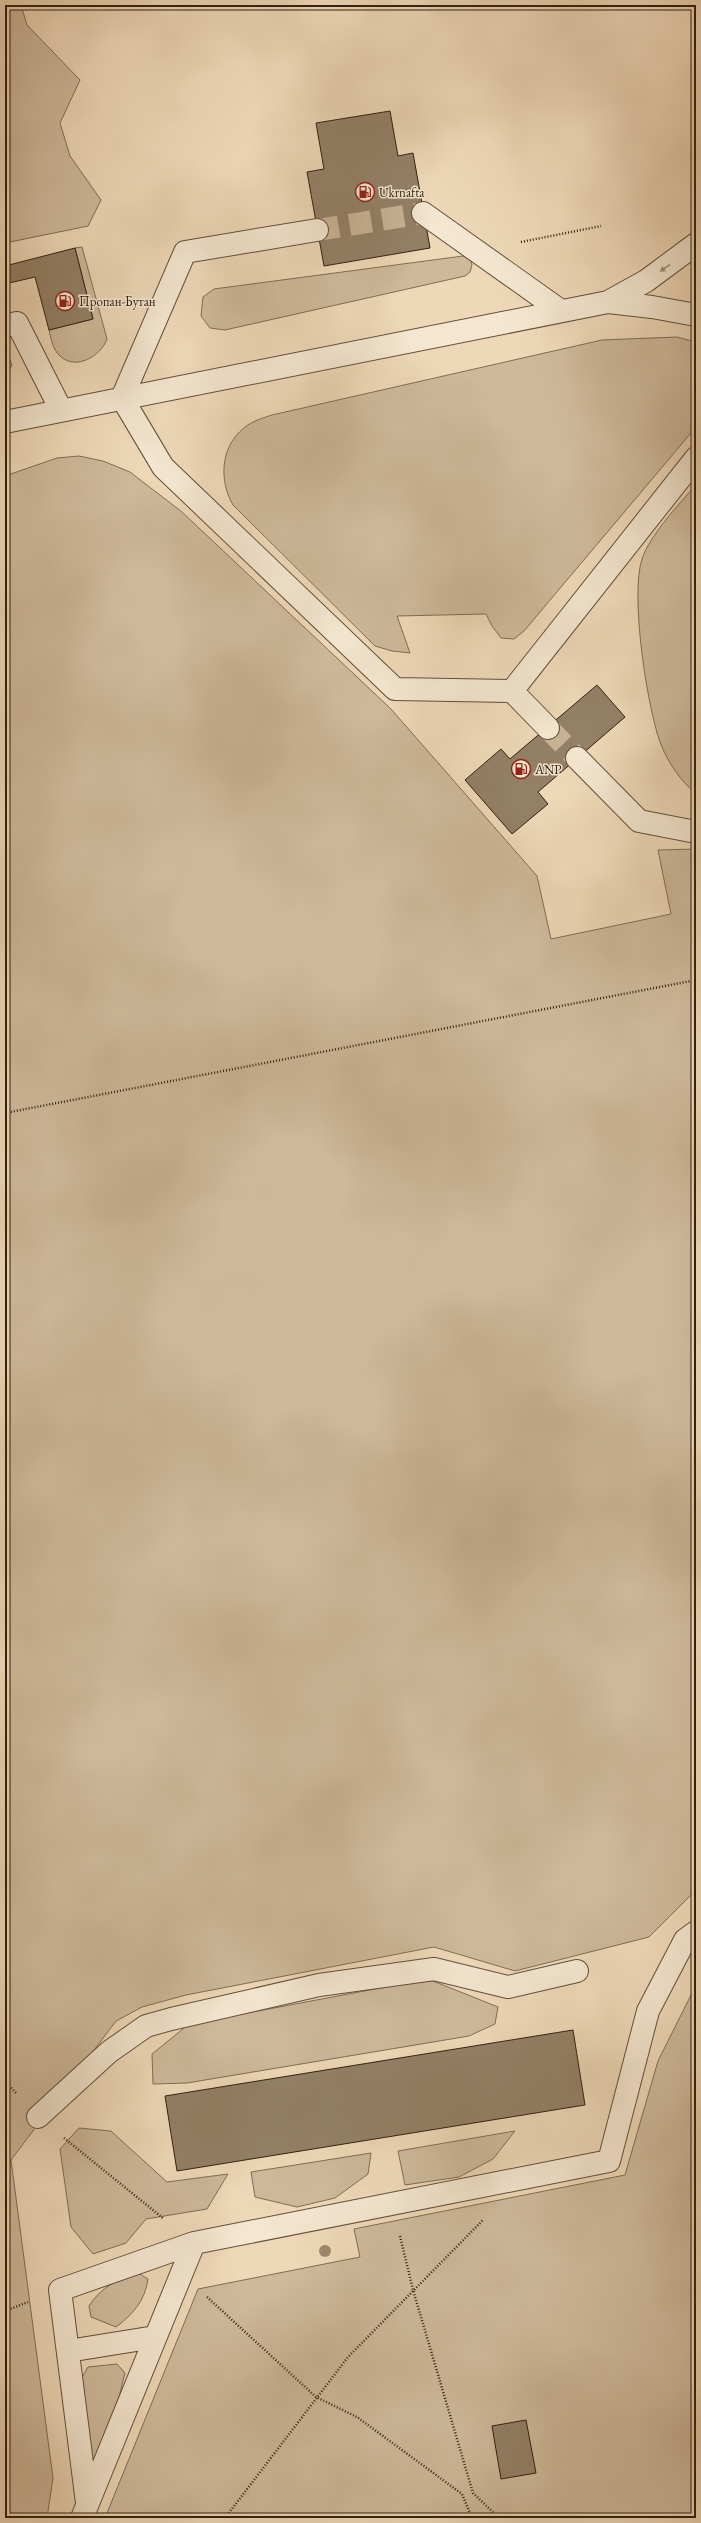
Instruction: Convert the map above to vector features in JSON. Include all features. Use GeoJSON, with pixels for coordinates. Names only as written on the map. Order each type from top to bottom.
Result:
{"type":"FeatureCollection","features":[{"type":"Feature","properties":{"kind":"street"},"geometry":{"type":"LineString","coordinates":[[423,213],[561,311]]}},
{"type":"Feature","properties":{"kind":"street"},"geometry":{"type":"LineString","coordinates":[[122,398],[185,252],[318,230]]}},
{"type":"Feature","properties":{"kind":"street"},"geometry":{"type":"LineString","coordinates":[[608,302],[646,281],[696,244]]}},
{"type":"Feature","properties":{"kind":"street"},"geometry":{"type":"LineString","coordinates":[[5,422],[608,302],[652,307],[696,316]]}},
{"type":"Feature","properties":{"kind":"street"},"geometry":{"type":"LineString","coordinates":[[5,326],[17,323],[61,410]]}},
{"type":"Feature","properties":{"kind":"street"},"geometry":{"type":"LineString","coordinates":[[122,398],[163,467],[395,689],[512,691],[548,728]]}},
{"type":"Feature","properties":{"kind":"street"},"geometry":{"type":"LineString","coordinates":[[512,691],[696,458]]}},
{"type":"Feature","properties":{"kind":"street"},"geometry":{"type":"LineString","coordinates":[[577,758],[639,821],[696,832]]}},
{"type":"Feature","properties":{"kind":"street"},"geometry":{"type":"LineString","coordinates":[[85,2511],[60,2290],[194,2243],[609,2161],[648,2011],[685,1940],[696,1932]]}},
{"type":"Feature","properties":{"kind":"street"},"geometry":{"type":"LineString","coordinates":[[38,2117],[109,2052],[146,2026],[171,2019],[319,1985],[434,1969],[508,1987],[576,1971]]}},
{"type":"Feature","properties":{"kind":"street"},"geometry":{"type":"LineString","coordinates":[[85,2511],[194,2243]]}},
{"type":"Feature","properties":{"kind":"street"},"geometry":{"type":"LineString","coordinates":[[68,2351],[155,2337]]}},
{"type":"Feature","properties":{"kind":"path"},"geometry":{"type":"LineString","coordinates":[[476,251],[601,226]]}},
{"type":"Feature","properties":{"kind":"path"},"geometry":{"type":"LineString","coordinates":[[5,1113],[696,980]]}},
{"type":"Feature","properties":{"kind":"path"},"geometry":{"type":"LineString","coordinates":[[38,2117],[194,2243]]}},
{"type":"Feature","properties":{"kind":"path"},"geometry":{"type":"LineString","coordinates":[[392,2204],[413,2290],[473,2493],[499,2518]]}},
{"type":"Feature","properties":{"kind":"path"},"geometry":{"type":"LineString","coordinates":[[225,2518],[348,2357],[487,2217]]}},
{"type":"Feature","properties":{"kind":"path"},"geometry":{"type":"LineString","coordinates":[[204,2294],[316,2397],[357,2417],[462,2494],[472,2518]]}},
{"type":"Feature","properties":{"kind":"shaded area"},"geometry":{"type":"Polygon","coordinates":[[[5,5],[21,5],[27,25],[80,80],[60,123],[70,156],[101,200],[88,226],[5,243],[5,5]]]}},
{"type":"Feature","properties":{"kind":"shaded area"},"geometry":{"type":"Polygon","coordinates":[[[82,247],[107,339],[104,345],[94,356],[80,362],[73,362],[66,360],[58,354],[49,330],[93,319],[75,248],[82,247]]]}},
{"type":"Feature","properties":{"kind":"shaded area"},"geometry":{"type":"Polygon","coordinates":[[[463,256],[470,259],[472,265],[470,272],[465,276],[225,330],[210,328],[201,316],[203,297],[214,289],[463,256]]]}},
{"type":"Feature","properties":{"kind":"shaded area"},"geometry":{"type":"Polygon","coordinates":[[[677,337],[696,342],[696,427],[524,631],[514,639],[501,638],[492,626],[486,614],[397,616],[410,653],[392,651],[375,646],[233,505],[228,496],[225,486],[224,465],[226,454],[230,445],[236,436],[250,423],[272,415],[602,340],[677,337]]]}},
{"type":"Feature","properties":{"kind":"shaded area"},"geometry":{"type":"Polygon","coordinates":[[[7,353],[12,365],[5,378],[5,354],[7,353]]]}},
{"type":"Feature","properties":{"kind":"shaded area"},"geometry":{"type":"Polygon","coordinates":[[[79,456],[103,461],[130,472],[182,512],[391,709],[537,876],[551,939],[671,914],[658,850],[696,849],[696,1890],[649,1937],[515,1971],[434,1947],[186,1995],[142,2007],[116,2021],[11,2160],[53,2478],[47,2518],[5,2518],[5,476],[57,458],[79,456]]]}},
{"type":"Feature","properties":{"kind":"shaded area"},"geometry":{"type":"Polygon","coordinates":[[[696,485],[696,794],[680,777],[671,764],[660,742],[645,678],[638,598],[639,576],[642,559],[651,540],[696,485]]]}},
{"type":"Feature","properties":{"kind":"shaded area"},"geometry":{"type":"Polygon","coordinates":[[[428,1979],[498,2007],[495,2024],[469,2036],[187,2083],[153,2084],[152,2054],[189,2024],[428,1979]]]}},
{"type":"Feature","properties":{"kind":"shaded area"},"geometry":{"type":"Polygon","coordinates":[[[696,1985],[696,2518],[105,2518],[198,2289],[360,2257],[354,2229],[625,2175],[658,2061],[696,1985]]]}},
{"type":"Feature","properties":{"kind":"shaded area"},"geometry":{"type":"Polygon","coordinates":[[[79,2128],[111,2131],[167,2182],[228,2174],[207,2209],[146,2219],[126,2243],[93,2254],[71,2227],[60,2149],[79,2128]]]}},
{"type":"Feature","properties":{"kind":"shaded area"},"geometry":{"type":"Polygon","coordinates":[[[515,2131],[493,2159],[459,2177],[405,2185],[398,2151],[515,2131]]]}},
{"type":"Feature","properties":{"kind":"shaded area"},"geometry":{"type":"Polygon","coordinates":[[[371,2153],[368,2174],[335,2198],[297,2207],[255,2197],[251,2172],[371,2153]]]}},
{"type":"Feature","properties":{"kind":"shaded area"},"geometry":{"type":"Polygon","coordinates":[[[140,2274],[148,2279],[144,2294],[133,2312],[122,2322],[116,2327],[91,2317],[89,2306],[104,2289],[111,2284],[132,2275],[140,2274]]]}},
{"type":"Feature","properties":{"kind":"shaded area"},"geometry":{"type":"Polygon","coordinates":[[[117,2364],[125,2373],[119,2397],[91,2469],[81,2379],[88,2367],[117,2364]]]}},
{"type":"Feature","properties":{"kind":"building","name":"Ukrnafta"},"geometry":{"type":"Polygon","coordinates":[[[390,111],[398,156],[413,153],[430,248],[324,266],[307,172],[324,169],[316,123],[390,111]]]}},
{"type":"Feature","properties":{"kind":"building","name":"Пропан-Бутан"},"geometry":{"type":"Polygon","coordinates":[[[75,248],[93,319],[49,330],[35,277],[5,284],[5,266],[75,248]]]}},
{"type":"Feature","properties":{"kind":"building","name":"ANP"},"geometry":{"type":"Polygon","coordinates":[[[597,685],[625,717],[538,792],[548,804],[512,834],[465,780],[501,749],[510,759],[597,685]]]}},
{"type":"Feature","properties":{"kind":"building"},"geometry":{"type":"Polygon","coordinates":[[[573,2030],[585,2105],[177,2171],[165,2096],[573,2030]]]}},
{"type":"Feature","properties":{"kind":"building"},"geometry":{"type":"Polygon","coordinates":[[[526,2420],[536,2473],[501,2479],[492,2426],[526,2420]]]}},
{"type":"Feature","properties":{"kind":"tunnel"},"geometry":{"type":"LineString","coordinates":[[317,230],[423,213]]}},
{"type":"Feature","properties":{"kind":"tunnel"},"geometry":{"type":"LineString","coordinates":[[548,728],[577,758]]}},
{"type":"Feature","properties":{"kind":"place","name":"Ukrnafta"},"geometry":{"type":"Point","coordinates":[365,192]}},
{"type":"Feature","properties":{"kind":"place","name":"Пропан-Бутан"},"geometry":{"type":"Point","coordinates":[65,301]}},
{"type":"Feature","properties":{"kind":"place","name":"ANP"},"geometry":{"type":"Point","coordinates":[521,769]}}]}
